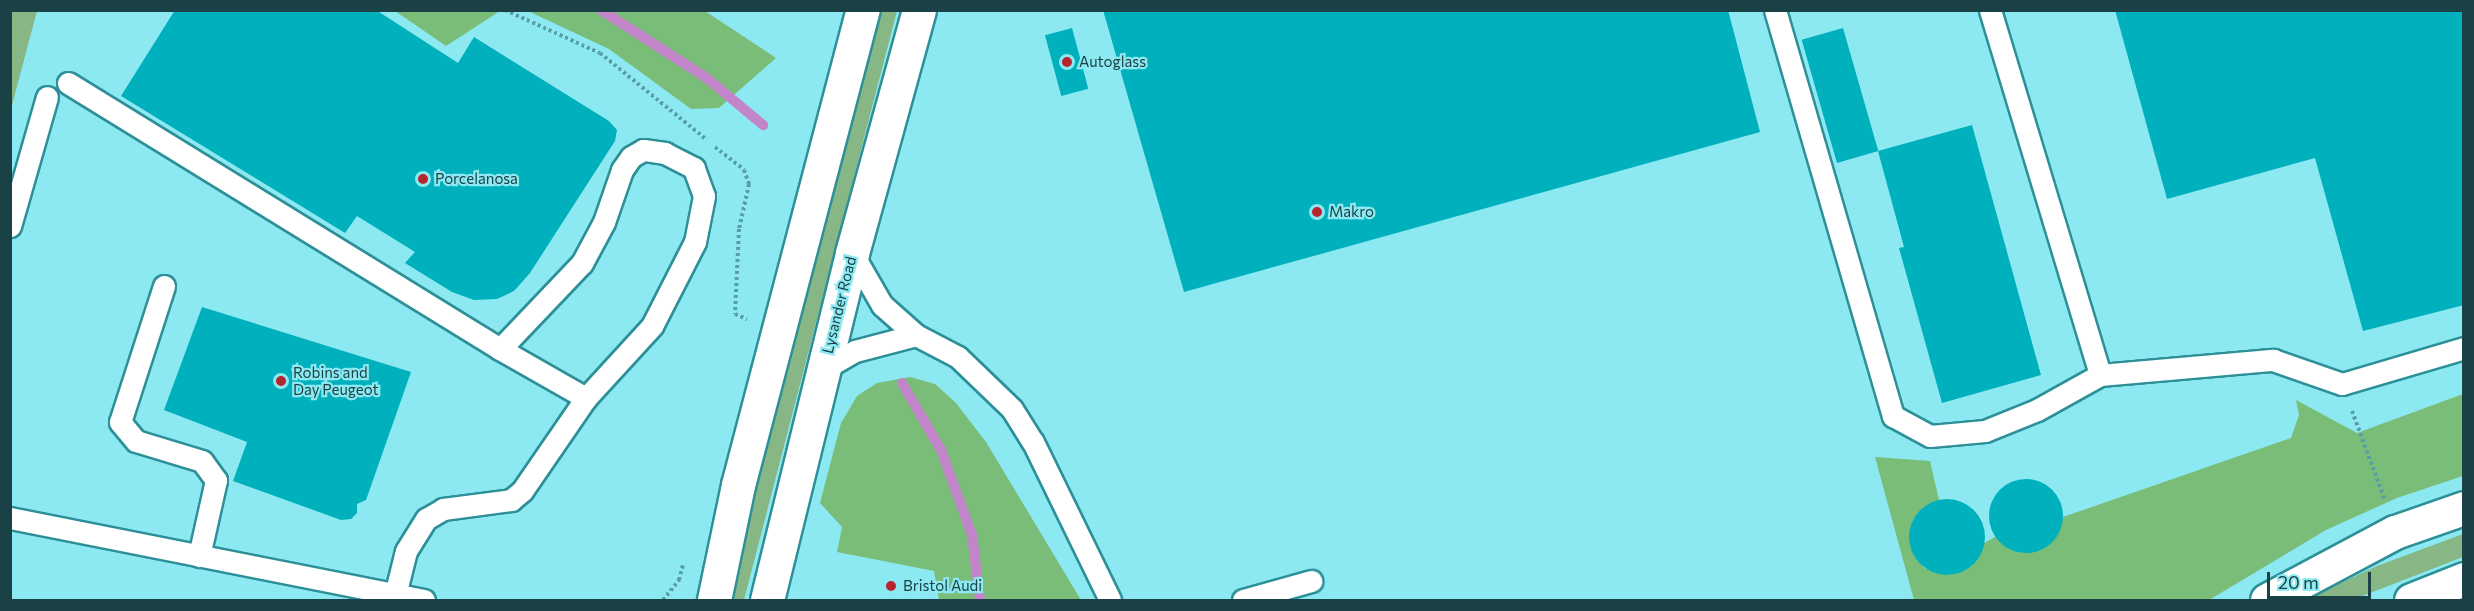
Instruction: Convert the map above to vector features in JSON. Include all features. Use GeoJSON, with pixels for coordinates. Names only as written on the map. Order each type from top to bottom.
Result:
{"type":"FeatureCollection","features":[{"type":"Feature","properties":{"kind":"street"},"geometry":{"type":"LineString","coordinates":[[714,600],[738,485],[863,10]]}},
{"type":"Feature","properties":{"kind":"street","name":"Lysander Road"},"geometry":{"type":"LineString","coordinates":[[767,600],[852,253],[919,10]]}},
{"type":"Feature","properties":{"kind":"street"},"geometry":{"type":"LineString","coordinates":[[2267,600],[2395,532],[2463,508]]}},
{"type":"Feature","properties":{"kind":"street"},"geometry":{"type":"LineString","coordinates":[[2411,600],[2460,583]]}},
{"type":"Feature","properties":{"kind":"lane"},"geometry":{"type":"LineString","coordinates":[[1775,10],[1893,416],[1930,436],[1984,431],[2037,410],[2100,375],[2273,360],[2342,384],[2463,348]]}},
{"type":"Feature","properties":{"kind":"lane"},"geometry":{"type":"LineString","coordinates":[[1990,10],[2100,375]]}},
{"type":"Feature","properties":{"kind":"lane"},"geometry":{"type":"LineString","coordinates":[[68,83],[500,349],[586,398]]}},
{"type":"Feature","properties":{"kind":"lane"},"geometry":{"type":"LineString","coordinates":[[10,226],[47,97]]}},
{"type":"Feature","properties":{"kind":"lane"},"geometry":{"type":"LineString","coordinates":[[395,595],[406,551],[426,519],[443,509],[511,500],[522,491],[586,398],[652,326],[695,242],[704,196],[694,168],[665,153],[643,150],[631,157],[622,170],[604,222],[582,263],[500,349]]}},
{"type":"Feature","properties":{"kind":"lane"},"geometry":{"type":"LineString","coordinates":[[852,253],[882,305],[916,334],[958,357],[1012,409],[1033,442],[1110,600]]}},
{"type":"Feature","properties":{"kind":"lane"},"geometry":{"type":"LineString","coordinates":[[164,286],[120,422],[136,441],[202,461],[216,480],[199,556]]}},
{"type":"Feature","properties":{"kind":"lane"},"geometry":{"type":"LineString","coordinates":[[822,370],[855,351],[916,334]]}},
{"type":"Feature","properties":{"kind":"lane"},"geometry":{"type":"LineString","coordinates":[[10,518],[424,600]]}},
{"type":"Feature","properties":{"kind":"lane"},"geometry":{"type":"LineString","coordinates":[[1243,600],[1311,581]]}},
{"type":"Feature","properties":{"kind":"path"},"geometry":{"type":"LineString","coordinates":[[2342,384],[2395,532]]}},
{"type":"Feature","properties":{"kind":"green space"},"geometry":{"type":"Polygon","coordinates":[[[10,11],[37,11],[11,109],[10,11]]]}},
{"type":"Feature","properties":{"kind":"green space"},"geometry":{"type":"Polygon","coordinates":[[[395,11],[500,11],[446,46],[395,11]]]}},
{"type":"Feature","properties":{"kind":"green space"},"geometry":{"type":"Polygon","coordinates":[[[528,11],[705,11],[776,58],[719,108],[691,109],[609,49],[528,11]]]}},
{"type":"Feature","properties":{"kind":"green space"},"geometry":{"type":"Polygon","coordinates":[[[881,11],[897,11],[744,600],[728,600],[774,406],[881,11]]]}},
{"type":"Feature","properties":{"kind":"green space"},"geometry":{"type":"Polygon","coordinates":[[[910,377],[935,384],[956,403],[986,442],[1081,600],[939,600],[934,571],[837,552],[842,527],[820,503],[841,423],[857,396],[877,383],[910,377]]]}},
{"type":"Feature","properties":{"kind":"green space"},"geometry":{"type":"Polygon","coordinates":[[[2463,394],[2463,476],[2397,498],[2326,530],[2209,600],[1914,600],[1875,457],[1930,461],[1939,500],[1919,512],[1912,522],[1910,546],[1924,568],[1949,575],[1972,566],[1984,543],[1995,537],[2013,551],[2036,551],[2055,538],[2063,517],[2291,438],[2299,415],[2296,400],[2357,433],[2463,394]]]}},
{"type":"Feature","properties":{"kind":"green space"},"geometry":{"type":"Polygon","coordinates":[[[2463,534],[2463,557],[2352,600],[2305,600],[2377,566],[2463,534]]]}},
{"type":"Feature","properties":{"kind":"building","name":"Porcelanosa"},"geometry":{"type":"Polygon","coordinates":[[[175,10],[376,10],[458,63],[474,37],[609,121],[617,130],[615,141],[530,273],[514,291],[497,299],[474,300],[452,292],[405,263],[415,252],[357,216],[345,233],[121,96],[175,10]]]}},
{"type":"Feature","properties":{"kind":"building","name":"Makro"},"geometry":{"type":"Polygon","coordinates":[[[1103,10],[1728,10],[1760,132],[1184,292],[1103,10]]]}},
{"type":"Feature","properties":{"kind":"building"},"geometry":{"type":"Polygon","coordinates":[[[2115,10],[2464,10],[2464,305],[2363,331],[2315,158],[2167,199],[2115,10]]]}},
{"type":"Feature","properties":{"kind":"building","name":"Autoglass"},"geometry":{"type":"Polygon","coordinates":[[[1072,28],[1088,89],[1061,96],[1045,35],[1072,28]]]}},
{"type":"Feature","properties":{"kind":"building"},"geometry":{"type":"Polygon","coordinates":[[[1843,28],[1878,151],[1837,163],[1802,40],[1843,28]]]}},
{"type":"Feature","properties":{"kind":"building"},"geometry":{"type":"Polygon","coordinates":[[[1972,125],[2041,375],[1942,403],[1899,248],[1904,247],[1878,151],[1972,125]]]}},
{"type":"Feature","properties":{"kind":"building"},"geometry":{"type":"Polygon","coordinates":[[[202,307],[411,372],[366,500],[357,504],[357,513],[351,519],[341,520],[233,481],[247,442],[164,410],[202,307]]]}},
{"type":"Feature","properties":{"kind":"building"},"geometry":{"type":"Polygon","coordinates":[[[2026,479],[2040,482],[2052,490],[2060,502],[2063,516],[2060,530],[2052,542],[2040,550],[2026,553],[2012,550],[2000,542],[1992,530],[1989,516],[1992,502],[2000,490],[2012,482],[2026,479]]]}},
{"type":"Feature","properties":{"kind":"building"},"geometry":{"type":"Polygon","coordinates":[[[1947,499],[1961,502],[1974,510],[1982,523],[1985,537],[1982,551],[1974,564],[1961,572],[1947,575],[1933,572],[1920,564],[1912,551],[1909,537],[1912,523],[1920,510],[1933,502],[1947,499]]]}},
{"type":"Feature","properties":{"kind":"waterway"},"geometry":{"type":"LineString","coordinates":[[601,10],[708,79],[763,125]]}},
{"type":"Feature","properties":{"kind":"waterway"},"geometry":{"type":"LineString","coordinates":[[902,383],[941,450],[972,535],[980,600]]}},
{"type":"Feature","properties":{"kind":"place","name":"Autoglass"},"geometry":{"type":"Point","coordinates":[1067,62]}},
{"type":"Feature","properties":{"kind":"place","name":"Porcelanosa"},"geometry":{"type":"Point","coordinates":[423,179]}},
{"type":"Feature","properties":{"kind":"place","name":"Makro"},"geometry":{"type":"Point","coordinates":[1317,212]}},
{"type":"Feature","properties":{"kind":"place","name":"Robins and Day Peugeot"},"geometry":{"type":"Point","coordinates":[281,381]}},
{"type":"Feature","properties":{"kind":"place","name":"Bristol Audi"},"geometry":{"type":"Point","coordinates":[891,586]}}]}
